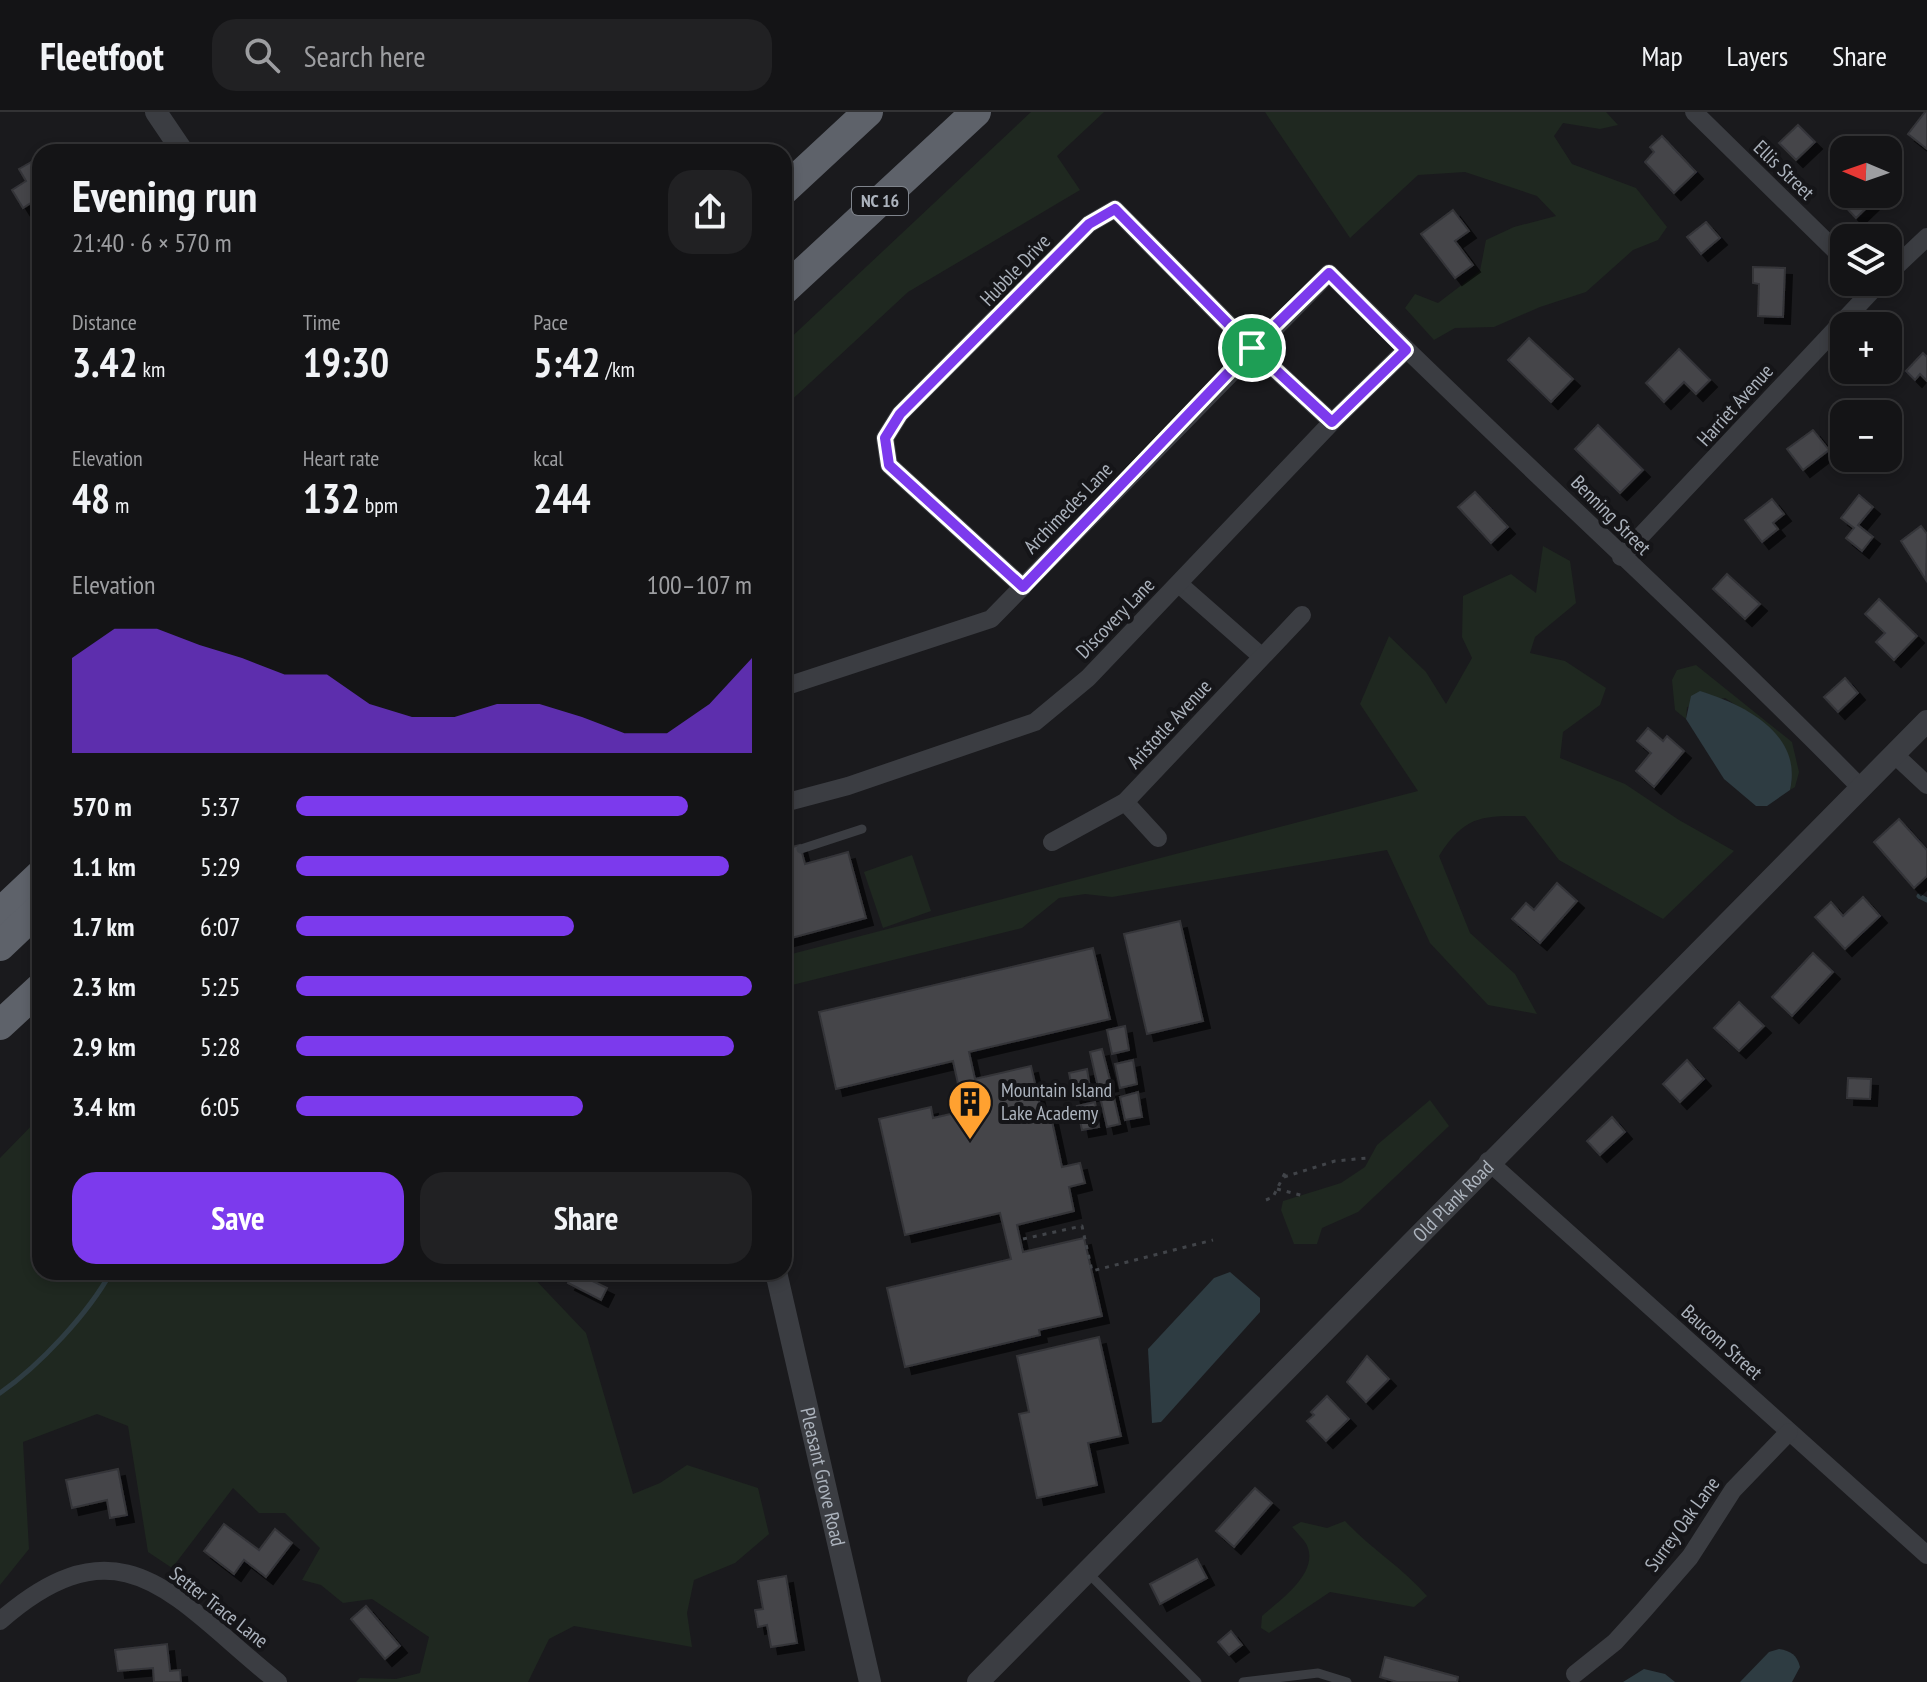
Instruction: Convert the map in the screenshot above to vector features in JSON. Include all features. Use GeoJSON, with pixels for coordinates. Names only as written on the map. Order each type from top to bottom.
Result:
{"type":"FeatureCollection","features":[{"type":"Feature","properties":{"kind":"highway"},"geometry":{"type":"LineString","coordinates":[[792,183],[868,112]]}},
{"type":"Feature","properties":{"kind":"highway"},"geometry":{"type":"LineString","coordinates":[[792,265],[949,112]]}},
{"type":"Feature","properties":{"kind":"highway","name":"NC 16"},"geometry":{"type":"LineString","coordinates":[[792,283],[976,112]]}},
{"type":"Feature","properties":{"kind":"highway"},"geometry":{"type":"LineString","coordinates":[[0,913],[32,883]]}},
{"type":"Feature","properties":{"kind":"highway"},"geometry":{"type":"LineString","coordinates":[[0,946],[32,916]]}},
{"type":"Feature","properties":{"kind":"highway"},"geometry":{"type":"LineString","coordinates":[[0,1025],[32,995]]}},
{"type":"Feature","properties":{"kind":"street"},"geometry":{"type":"LineString","coordinates":[[156,112],[178,144]]}},
{"type":"Feature","properties":{"kind":"street","name":"Ellis Street"},"geometry":{"type":"LineString","coordinates":[[1694,112],[1830,245]]}},
{"type":"Feature","properties":{"kind":"street","name":"Hubble Drive"},"geometry":{"type":"LineString","coordinates":[[1023,587],[889,465],[885,438],[900,414],[1089,224],[1115,209],[1252,348],[1332,422]]}},
{"type":"Feature","properties":{"kind":"street"},"geometry":{"type":"LineString","coordinates":[[1902,261],[1927,237]]}},
{"type":"Feature","properties":{"kind":"street","name":"Archimedes Lane"},"geometry":{"type":"LineString","coordinates":[[792,684],[991,619],[1252,348],[1329,273]]}},
{"type":"Feature","properties":{"kind":"street","name":"Benning Street"},"geometry":{"type":"LineString","coordinates":[[1329,273],[1621,557],[1724,649],[1861,788]]}},
{"type":"Feature","properties":{"kind":"street","name":"Harriet Avenue"},"geometry":{"type":"LineString","coordinates":[[1621,557],[1706,470],[1862,296]]}},
{"type":"Feature","properties":{"kind":"street","name":"Discovery Lane"},"geometry":{"type":"LineString","coordinates":[[792,801],[848,786],[1035,722],[1088,678],[1332,422],[1406,350]]}},
{"type":"Feature","properties":{"kind":"street"},"geometry":{"type":"LineString","coordinates":[[1179,584],[1261,656]]}},
{"type":"Feature","properties":{"kind":"street","name":"Aristotle Avenue"},"geometry":{"type":"LineString","coordinates":[[1052,842],[1125,802],[1302,615]]}},
{"type":"Feature","properties":{"kind":"street","name":"Old Plank Road"},"geometry":{"type":"LineString","coordinates":[[978,1682],[1488,1161],[1927,721]]}},
{"type":"Feature","properties":{"kind":"street"},"geometry":{"type":"LineString","coordinates":[[1895,755],[1927,785]]}},
{"type":"Feature","properties":{"kind":"street"},"geometry":{"type":"LineString","coordinates":[[1125,802],[1158,838]]}},
{"type":"Feature","properties":{"kind":"street","name":"Baucom Street"},"geometry":{"type":"LineString","coordinates":[[1488,1161],[1927,1555]]}},
{"type":"Feature","properties":{"kind":"street","name":"Pleasant Grove Road"},"geometry":{"type":"LineString","coordinates":[[778,1280],[870,1682]]}},
{"type":"Feature","properties":{"kind":"street","name":"Surrey Oak Lane"},"geometry":{"type":"LineString","coordinates":[[1575,1674],[1615,1642],[1644,1610],[1690,1557],[1733,1490],[1789,1432]]}},
{"type":"Feature","properties":{"kind":"street","name":"Setter Trace Lane"},"geometry":{"type":"LineString","coordinates":[[0,1621],[23,1600],[73,1574],[114,1570],[141,1575],[183,1603],[278,1682]]}},
{"type":"Feature","properties":{"kind":"lane"},"geometry":{"type":"LineString","coordinates":[[801,849],[862,829]]}},
{"type":"Feature","properties":{"kind":"lane"},"geometry":{"type":"LineString","coordinates":[[1087,1572],[1197,1682]]}},
{"type":"Feature","properties":{"kind":"lane"},"geometry":{"type":"LineString","coordinates":[[1243,1682],[1318,1673],[1347,1682]]}},
{"type":"Feature","properties":{"kind":"path"},"geometry":{"type":"LineString","coordinates":[[1284,1177],[1335,1161],[1367,1158]]}},
{"type":"Feature","properties":{"kind":"path"},"geometry":{"type":"LineString","coordinates":[[1266,1200],[1277,1189],[1286,1171]]}},
{"type":"Feature","properties":{"kind":"path"},"geometry":{"type":"LineString","coordinates":[[1277,1189],[1304,1196]]}},
{"type":"Feature","properties":{"kind":"path"},"geometry":{"type":"LineString","coordinates":[[1023,1239],[1082,1226],[1092,1271],[1213,1240]]}},
{"type":"Feature","properties":{"kind":"shaded area"},"geometry":{"type":"Polygon","coordinates":[[[1031,112],[1104,112],[1057,156],[1080,190],[908,292],[792,400],[792,336],[1031,112]]]}},
{"type":"Feature","properties":{"kind":"shaded area"},"geometry":{"type":"Polygon","coordinates":[[[1265,112],[1606,112],[1618,125],[1600,129],[1563,123],[1554,136],[1572,164],[1636,188],[1667,227],[1658,240],[1633,250],[1586,292],[1494,327],[1455,328],[1434,340],[1405,308],[1415,294],[1438,303],[1480,271],[1486,240],[1514,227],[1556,216],[1537,196],[1465,172],[1418,175],[1350,238],[1265,112]]]}},
{"type":"Feature","properties":{"kind":"shaded area"},"geometry":{"type":"Polygon","coordinates":[[[1543,546],[1570,561],[1576,603],[1535,637],[1530,653],[1565,661],[1606,688],[1600,705],[1563,732],[1560,758],[1625,784],[1734,851],[1663,919],[1559,860],[1525,816],[1486,818],[1457,832],[1439,856],[1470,933],[1515,974],[1537,1014],[1488,1005],[1430,943],[1387,850],[1112,897],[1085,894],[1059,898],[1022,928],[792,985],[792,954],[1418,791],[1360,704],[1389,636],[1426,672],[1446,704],[1472,658],[1462,637],[1463,596],[1511,574],[1536,593],[1543,546]]]}},
{"type":"Feature","properties":{"kind":"shaded area"},"geometry":{"type":"Polygon","coordinates":[[[1696,665],[1792,742],[1799,772],[1795,787],[1790,790],[1792,774],[1783,746],[1751,715],[1725,698],[1687,707],[1686,719],[1675,710],[1672,680],[1677,670],[1696,665]]]}},
{"type":"Feature","properties":{"kind":"shaded area"},"geometry":{"type":"Polygon","coordinates":[[[1700,691],[1752,714],[1779,738],[1788,753],[1792,771],[1790,790],[1767,806],[1756,806],[1724,779],[1686,719],[1691,696],[1700,691]]]}},
{"type":"Feature","properties":{"kind":"shaded area"},"geometry":{"type":"Polygon","coordinates":[[[912,855],[931,911],[883,928],[864,872],[912,855]]]}},
{"type":"Feature","properties":{"kind":"shaded area"},"geometry":{"type":"Polygon","coordinates":[[[1430,1100],[1449,1126],[1358,1212],[1322,1228],[1317,1244],[1294,1244],[1281,1210],[1283,1201],[1341,1183],[1365,1167],[1377,1145],[1430,1100]]]}},
{"type":"Feature","properties":{"kind":"shaded area"},"geometry":{"type":"Polygon","coordinates":[[[32,1125],[32,1280],[536,1280],[586,1333],[633,1494],[660,1483],[687,1465],[758,1488],[769,1534],[735,1563],[694,1580],[687,1613],[692,1647],[574,1626],[549,1639],[528,1682],[356,1682],[360,1678],[396,1679],[420,1673],[429,1637],[372,1599],[343,1603],[321,1585],[302,1580],[320,1548],[285,1513],[259,1513],[233,1488],[172,1568],[148,1552],[128,1426],[97,1414],[23,1442],[29,1549],[0,1585],[0,1158],[32,1125]]]}},
{"type":"Feature","properties":{"kind":"shaded area"},"geometry":{"type":"Polygon","coordinates":[[[1230,1272],[1260,1298],[1260,1312],[1161,1422],[1152,1423],[1148,1349],[1214,1278],[1230,1272]]]}},
{"type":"Feature","properties":{"kind":"shaded area"},"geometry":{"type":"Polygon","coordinates":[[[1345,1521],[1427,1596],[1414,1607],[1330,1592],[1269,1633],[1261,1628],[1262,1616],[1295,1586],[1307,1568],[1308,1548],[1292,1527],[1301,1522],[1327,1528],[1345,1521]]]}},
{"type":"Feature","properties":{"kind":"shaded area"},"geometry":{"type":"Polygon","coordinates":[[[1779,1649],[1793,1654],[1799,1663],[1792,1682],[1740,1682],[1769,1652],[1779,1649]]]}},
{"type":"Feature","properties":{"kind":"shaded area"},"geometry":{"type":"Polygon","coordinates":[[[1644,1669],[1665,1674],[1675,1682],[1623,1682],[1644,1669]]]}},
{"type":"Feature","properties":{"kind":"building"},"geometry":{"type":"Polygon","coordinates":[[[1927,112],[1927,149],[1908,134],[1927,112]]]}},
{"type":"Feature","properties":{"kind":"building"},"geometry":{"type":"Polygon","coordinates":[[[1798,125],[1815,142],[1796,160],[1779,143],[1798,125]]]}},
{"type":"Feature","properties":{"kind":"building"},"geometry":{"type":"Polygon","coordinates":[[[1662,136],[1696,172],[1674,193],[1645,162],[1654,152],[1650,147],[1662,136]]]}},
{"type":"Feature","properties":{"kind":"building"},"geometry":{"type":"Polygon","coordinates":[[[32,162],[32,202],[23,208],[12,190],[26,181],[19,169],[32,162]]]}},
{"type":"Feature","properties":{"kind":"building"},"geometry":{"type":"Polygon","coordinates":[[[1847,208],[1866,208],[1856,218],[1847,208]]]}},
{"type":"Feature","properties":{"kind":"building"},"geometry":{"type":"Polygon","coordinates":[[[1453,210],[1469,231],[1455,241],[1473,265],[1455,278],[1421,234],[1453,210]]]}},
{"type":"Feature","properties":{"kind":"building"},"geometry":{"type":"Polygon","coordinates":[[[1706,222],[1720,238],[1701,254],[1687,237],[1706,222]]]}},
{"type":"Feature","properties":{"kind":"building"},"geometry":{"type":"Polygon","coordinates":[[[1753,267],[1785,268],[1783,317],[1758,316],[1759,284],[1753,283],[1753,267]]]}},
{"type":"Feature","properties":{"kind":"building"},"geometry":{"type":"Polygon","coordinates":[[[1529,338],[1573,379],[1551,402],[1508,360],[1529,338]]]}},
{"type":"Feature","properties":{"kind":"building"},"geometry":{"type":"Polygon","coordinates":[[[1679,349],[1710,380],[1696,394],[1684,382],[1664,402],[1646,383],[1679,349]]]}},
{"type":"Feature","properties":{"kind":"building"},"geometry":{"type":"Polygon","coordinates":[[[1923,353],[1927,357],[1927,381],[1920,374],[1915,380],[1906,371],[1923,353]]]}},
{"type":"Feature","properties":{"kind":"building"},"geometry":{"type":"Polygon","coordinates":[[[1598,425],[1643,470],[1620,493],[1575,449],[1598,425]]]}},
{"type":"Feature","properties":{"kind":"building"},"geometry":{"type":"Polygon","coordinates":[[[1813,430],[1829,450],[1803,470],[1787,449],[1813,430]]]}},
{"type":"Feature","properties":{"kind":"building"},"geometry":{"type":"Polygon","coordinates":[[[1475,492],[1508,527],[1491,543],[1458,507],[1475,492]]]}},
{"type":"Feature","properties":{"kind":"building"},"geometry":{"type":"Polygon","coordinates":[[[1859,495],[1873,507],[1858,525],[1873,537],[1862,551],[1846,538],[1854,528],[1841,518],[1859,495]]]}},
{"type":"Feature","properties":{"kind":"building"},"geometry":{"type":"Polygon","coordinates":[[[1772,499],[1784,514],[1773,523],[1778,529],[1762,542],[1745,520],[1772,499]]]}},
{"type":"Feature","properties":{"kind":"building"},"geometry":{"type":"Polygon","coordinates":[[[1921,526],[1927,534],[1926,580],[1901,541],[1921,526]]]}},
{"type":"Feature","properties":{"kind":"building"},"geometry":{"type":"Polygon","coordinates":[[[1727,574],[1760,604],[1745,619],[1713,589],[1727,574]]]}},
{"type":"Feature","properties":{"kind":"building"},"geometry":{"type":"Polygon","coordinates":[[[1879,599],[1917,636],[1894,660],[1876,642],[1885,633],[1865,614],[1879,599]]]}},
{"type":"Feature","properties":{"kind":"building"},"geometry":{"type":"Polygon","coordinates":[[[1845,678],[1858,693],[1838,712],[1824,697],[1845,678]]]}},
{"type":"Feature","properties":{"kind":"building"},"geometry":{"type":"Polygon","coordinates":[[[1648,728],[1663,741],[1667,736],[1684,751],[1654,787],[1636,771],[1651,753],[1637,741],[1648,728]]]}},
{"type":"Feature","properties":{"kind":"building"},"geometry":{"type":"Polygon","coordinates":[[[1899,819],[1927,850],[1927,876],[1914,888],[1874,842],[1899,819]]]}},
{"type":"Feature","properties":{"kind":"building"},"geometry":{"type":"Polygon","coordinates":[[[800,845],[805,864],[848,852],[866,918],[792,938],[792,847],[800,845]]]}},
{"type":"Feature","properties":{"kind":"building"},"geometry":{"type":"Polygon","coordinates":[[[1557,883],[1577,901],[1540,943],[1512,919],[1526,903],[1534,910],[1557,883]]]}},
{"type":"Feature","properties":{"kind":"building"},"geometry":{"type":"Polygon","coordinates":[[[1863,897],[1880,916],[1845,949],[1815,917],[1831,902],[1843,916],[1863,897]]]}},
{"type":"Feature","properties":{"kind":"building"},"geometry":{"type":"Polygon","coordinates":[[[1180,921],[1203,1021],[1147,1034],[1124,934],[1180,921]]]}},
{"type":"Feature","properties":{"kind":"building","name":"Mountain Island Lake Academy"},"geometry":{"type":"Polygon","coordinates":[[[1093,948],[1110,1019],[969,1052],[975,1079],[1031,1066],[1042,1114],[1050,1112],[1062,1167],[1080,1163],[1085,1183],[1069,1187],[1074,1211],[1017,1225],[1023,1252],[1084,1238],[1102,1316],[1039,1330],[1040,1335],[905,1367],[887,1288],[1011,1259],[1000,1213],[905,1235],[879,1119],[931,1107],[933,1118],[964,1111],[953,1061],[836,1089],[819,1012],[1093,948]]]}},
{"type":"Feature","properties":{"kind":"building"},"geometry":{"type":"Polygon","coordinates":[[[1813,953],[1833,972],[1792,1016],[1772,997],[1813,953]]]}},
{"type":"Feature","properties":{"kind":"building"},"geometry":{"type":"Polygon","coordinates":[[[1739,1002],[1764,1026],[1739,1051],[1714,1028],[1739,1002]]]}},
{"type":"Feature","properties":{"kind":"building"},"geometry":{"type":"Polygon","coordinates":[[[1125,1026],[1129,1050],[1112,1054],[1107,1030],[1125,1026]]]}},
{"type":"Feature","properties":{"kind":"building"},"geometry":{"type":"Polygon","coordinates":[[[1102,1049],[1111,1084],[1098,1087],[1090,1052],[1102,1049]]]}},
{"type":"Feature","properties":{"kind":"building"},"geometry":{"type":"Polygon","coordinates":[[[1133,1060],[1137,1084],[1120,1088],[1115,1064],[1133,1060]]]}},
{"type":"Feature","properties":{"kind":"building"},"geometry":{"type":"Polygon","coordinates":[[[1687,1060],[1704,1079],[1680,1102],[1663,1084],[1687,1060]]]}},
{"type":"Feature","properties":{"kind":"building"},"geometry":{"type":"Polygon","coordinates":[[[1087,1069],[1091,1094],[1074,1097],[1069,1073],[1087,1069]]]}},
{"type":"Feature","properties":{"kind":"building"},"geometry":{"type":"Polygon","coordinates":[[[1848,1078],[1871,1079],[1870,1099],[1847,1098],[1848,1078]]]}},
{"type":"Feature","properties":{"kind":"building"},"geometry":{"type":"Polygon","coordinates":[[[1112,1089],[1120,1124],[1107,1127],[1099,1092],[1112,1089]]]}},
{"type":"Feature","properties":{"kind":"building"},"geometry":{"type":"Polygon","coordinates":[[[1138,1092],[1142,1117],[1125,1120],[1120,1097],[1138,1092]]]}},
{"type":"Feature","properties":{"kind":"building"},"geometry":{"type":"Polygon","coordinates":[[[1095,1102],[1099,1127],[1082,1130],[1077,1106],[1095,1102]]]}},
{"type":"Feature","properties":{"kind":"building"},"geometry":{"type":"Polygon","coordinates":[[[1612,1117],[1625,1132],[1600,1155],[1587,1141],[1612,1117]]]}},
{"type":"Feature","properties":{"kind":"building"},"geometry":{"type":"Polygon","coordinates":[[[570,1280],[590,1280],[607,1288],[601,1300],[568,1283],[570,1280]]]}},
{"type":"Feature","properties":{"kind":"building"},"geometry":{"type":"Polygon","coordinates":[[[1099,1337],[1121,1436],[1088,1443],[1097,1485],[1037,1498],[1019,1414],[1029,1412],[1017,1356],[1099,1337]]]}},
{"type":"Feature","properties":{"kind":"building"},"geometry":{"type":"Polygon","coordinates":[[[1367,1356],[1389,1379],[1366,1402],[1347,1382],[1367,1356]]]}},
{"type":"Feature","properties":{"kind":"building"},"geometry":{"type":"Polygon","coordinates":[[[1327,1396],[1349,1419],[1326,1441],[1307,1421],[1314,1415],[1311,1412],[1327,1396]]]}},
{"type":"Feature","properties":{"kind":"building"},"geometry":{"type":"Polygon","coordinates":[[[118,1469],[127,1515],[110,1518],[107,1500],[72,1508],[66,1480],[118,1469]]]}},
{"type":"Feature","properties":{"kind":"building"},"geometry":{"type":"Polygon","coordinates":[[[1255,1488],[1272,1503],[1234,1547],[1216,1531],[1255,1488]]]}},
{"type":"Feature","properties":{"kind":"building"},"geometry":{"type":"Polygon","coordinates":[[[224,1524],[259,1550],[275,1529],[292,1543],[266,1577],[244,1560],[234,1574],[204,1551],[224,1524]]]}},
{"type":"Feature","properties":{"kind":"building"},"geometry":{"type":"Polygon","coordinates":[[[1197,1559],[1207,1578],[1160,1604],[1150,1584],[1197,1559]]]}},
{"type":"Feature","properties":{"kind":"building"},"geometry":{"type":"Polygon","coordinates":[[[786,1576],[797,1643],[771,1647],[767,1625],[758,1627],[755,1610],[763,1609],[758,1581],[786,1576]]]}},
{"type":"Feature","properties":{"kind":"building"},"geometry":{"type":"Polygon","coordinates":[[[366,1606],[400,1646],[385,1659],[351,1619],[366,1606]]]}},
{"type":"Feature","properties":{"kind":"building"},"geometry":{"type":"Polygon","coordinates":[[[1231,1631],[1242,1645],[1229,1655],[1218,1642],[1231,1631]]]}},
{"type":"Feature","properties":{"kind":"building"},"geometry":{"type":"Polygon","coordinates":[[[167,1644],[170,1671],[180,1670],[181,1682],[154,1682],[153,1668],[118,1671],[115,1650],[167,1644]]]}},
{"type":"Feature","properties":{"kind":"building"},"geometry":{"type":"Polygon","coordinates":[[[1385,1657],[1458,1677],[1457,1682],[1397,1682],[1380,1677],[1385,1657]]]}},
{"type":"Feature","properties":{"kind":"waterway"},"geometry":{"type":"LineString","coordinates":[[1919,896],[1927,900]]}},
{"type":"Feature","properties":{"kind":"waterway"},"geometry":{"type":"LineString","coordinates":[[0,1393],[31,1369],[62,1338],[106,1280]]}},
{"type":"Feature","properties":{"kind":"place","name":"Mountain Island Lake Academy"},"geometry":{"type":"Point","coordinates":[970,1141]}},
{"type":"Feature","properties":{"kind":"route"},"geometry":{"type":"LineString","coordinates":[[1252,348],[1023,587],[889,465],[885,438],[900,414],[1033,284],[1089,224],[1115,209],[1252,348],[1332,422],[1406,350],[1329,273],[1252,348]]}}]}
